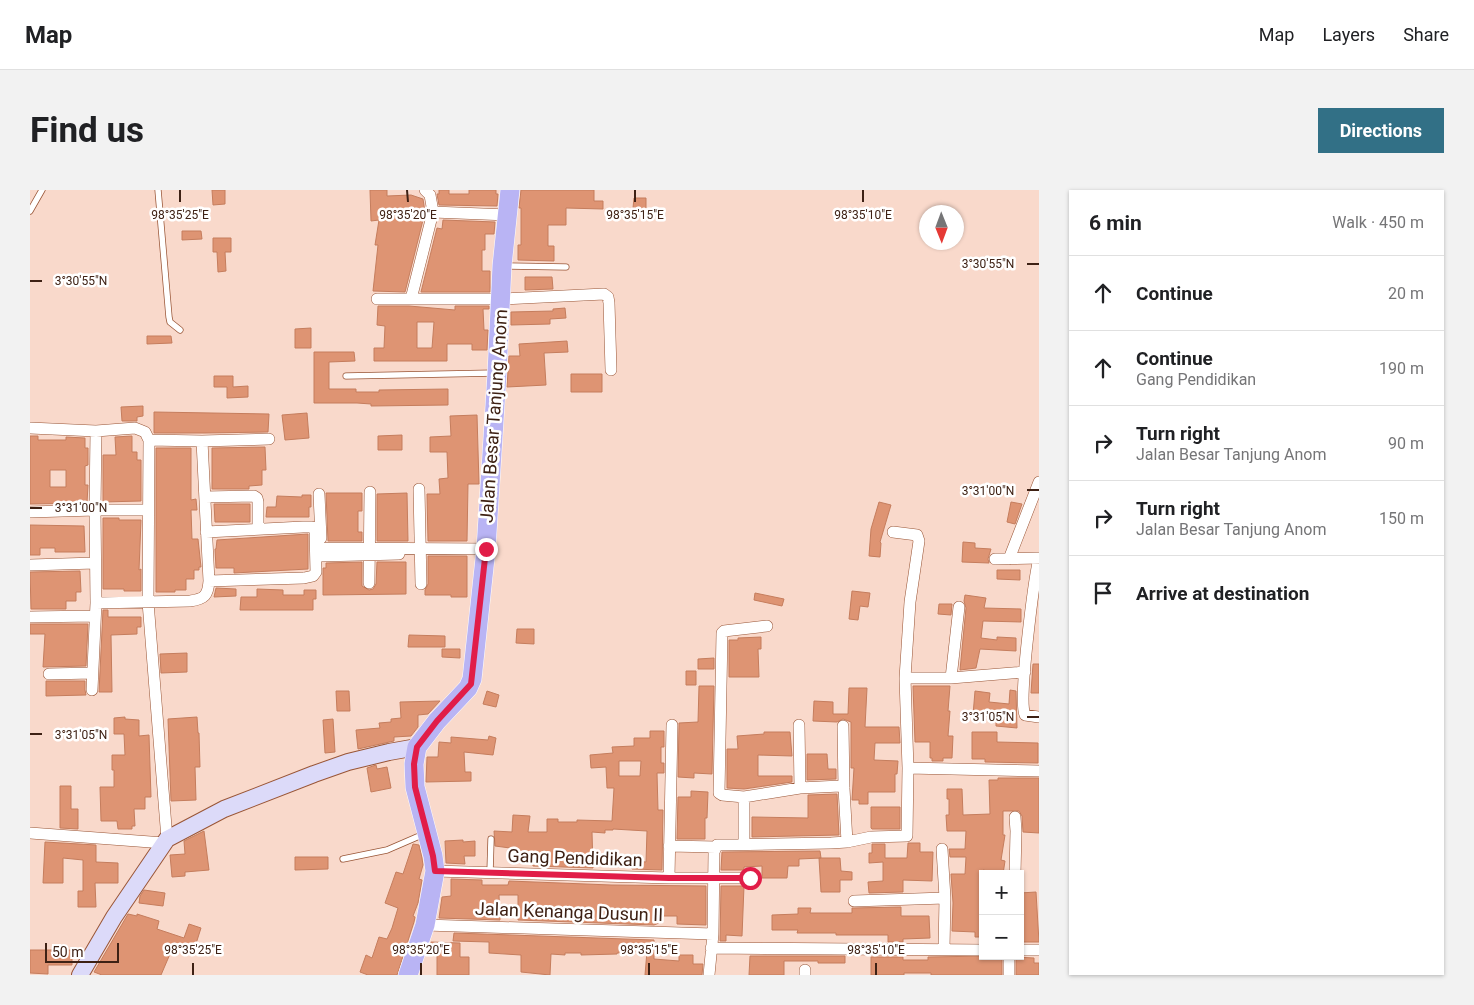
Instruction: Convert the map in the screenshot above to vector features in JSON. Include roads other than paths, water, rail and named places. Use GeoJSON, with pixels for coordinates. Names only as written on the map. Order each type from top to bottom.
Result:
{"type":"FeatureCollection","features":[{"type":"Feature","properties":{"kind":"main road","name":"Jalan Besar Tanjung Anom"},"geometry":{"type":"LineString","coordinates":[[417,747],[437,721],[471,684],[486,552],[498,373],[502,266],[510,190]]}},
{"type":"Feature","properties":{"kind":"main road"},"geometry":{"type":"LineString","coordinates":[[408,975],[425,925],[435,871],[433,856],[415,787],[414,764],[417,747]]}},
{"type":"Feature","properties":{"kind":"street"},"geometry":{"type":"LineString","coordinates":[[411,299],[433,212],[430,195],[425,190]]}},
{"type":"Feature","properties":{"kind":"street"},"geometry":{"type":"LineString","coordinates":[[433,212],[508,215]]}},
{"type":"Feature","properties":{"kind":"street"},"geometry":{"type":"LineString","coordinates":[[377,299],[501,299],[604,294],[608,297],[610,303],[611,370]]}},
{"type":"Feature","properties":{"kind":"street"},"geometry":{"type":"LineString","coordinates":[[30,428],[96,431],[135,428],[145,432],[149,440],[148,602],[165,841]]}},
{"type":"Feature","properties":{"kind":"street"},"geometry":{"type":"LineString","coordinates":[[92,690],[96,603],[96,431]]}},
{"type":"Feature","properties":{"kind":"street"},"geometry":{"type":"LineString","coordinates":[[149,440],[269,439]]}},
{"type":"Feature","properties":{"kind":"street"},"geometry":{"type":"LineString","coordinates":[[96,603],[199,600],[206,593],[209,581],[202,441]]}},
{"type":"Feature","properties":{"kind":"street"},"geometry":{"type":"LineString","coordinates":[[1010,559],[1039,482]]}},
{"type":"Feature","properties":{"kind":"street"},"geometry":{"type":"LineString","coordinates":[[418,489],[421,584]]}},
{"type":"Feature","properties":{"kind":"street"},"geometry":{"type":"LineString","coordinates":[[369,583],[370,492]]}},
{"type":"Feature","properties":{"kind":"street"},"geometry":{"type":"LineString","coordinates":[[319,494],[322,572]]}},
{"type":"Feature","properties":{"kind":"street"},"geometry":{"type":"LineString","coordinates":[[205,497],[254,496],[258,502],[258,529]]}},
{"type":"Feature","properties":{"kind":"street"},"geometry":{"type":"LineString","coordinates":[[30,512],[148,510]]}},
{"type":"Feature","properties":{"kind":"street"},"geometry":{"type":"LineString","coordinates":[[206,532],[312,527],[316,530],[316,572],[313,576],[304,578],[209,581]]}},
{"type":"Feature","properties":{"kind":"street"},"geometry":{"type":"LineString","coordinates":[[670,846],[716,847],[720,844],[847,842],[871,837],[907,836],[908,768],[904,678],[910,602],[919,541],[917,536],[893,532]]}},
{"type":"Feature","properties":{"kind":"street"},"geometry":{"type":"LineString","coordinates":[[322,552],[486,552]]}},
{"type":"Feature","properties":{"kind":"street"},"geometry":{"type":"LineString","coordinates":[[995,559],[1039,558],[1025,672],[1024,714],[1026,716],[1039,717]]}},
{"type":"Feature","properties":{"kind":"street"},"geometry":{"type":"LineString","coordinates":[[30,565],[95,563]]}},
{"type":"Feature","properties":{"kind":"street"},"geometry":{"type":"LineString","coordinates":[[951,678],[959,607]]}},
{"type":"Feature","properties":{"kind":"street"},"geometry":{"type":"LineString","coordinates":[[30,616],[94,616]]}},
{"type":"Feature","properties":{"kind":"street"},"geometry":{"type":"LineString","coordinates":[[767,626],[724,631],[722,633],[719,793],[722,796],[744,797],[800,788],[840,786],[844,788]]}},
{"type":"Feature","properties":{"kind":"street"},"geometry":{"type":"LineString","coordinates":[[904,678],[951,678],[1025,672]]}},
{"type":"Feature","properties":{"kind":"street"},"geometry":{"type":"LineString","coordinates":[[50,674],[92,673]]}},
{"type":"Feature","properties":{"kind":"street"},"geometry":{"type":"LineString","coordinates":[[669,878],[672,725]]}},
{"type":"Feature","properties":{"kind":"street"},"geometry":{"type":"LineString","coordinates":[[799,725],[800,788]]}},
{"type":"Feature","properties":{"kind":"street"},"geometry":{"type":"LineString","coordinates":[[843,726],[847,842]]}},
{"type":"Feature","properties":{"kind":"street"},"geometry":{"type":"LineString","coordinates":[[80,975],[114,917],[165,841],[224,809],[314,774],[348,762],[417,747]]}},
{"type":"Feature","properties":{"kind":"street"},"geometry":{"type":"LineString","coordinates":[[908,768],[1039,771]]}},
{"type":"Feature","properties":{"kind":"street"},"geometry":{"type":"LineString","coordinates":[[744,797],[744,844]]}},
{"type":"Feature","properties":{"kind":"street"},"geometry":{"type":"LineString","coordinates":[[1015,817],[1015,870]]}},
{"type":"Feature","properties":{"kind":"street"},"geometry":{"type":"LineString","coordinates":[[30,833],[165,841]]}},
{"type":"Feature","properties":{"kind":"street"},"geometry":{"type":"LineString","coordinates":[[709,975],[713,934],[714,852],[716,847]]}},
{"type":"Feature","properties":{"kind":"street"},"geometry":{"type":"LineString","coordinates":[[942,849],[945,898],[944,949]]}},
{"type":"Feature","properties":{"kind":"street","name":"Gang Pendidikan"},"geometry":{"type":"LineString","coordinates":[[435,871],[669,878],[750,878]]}},
{"type":"Feature","properties":{"kind":"street"},"geometry":{"type":"LineString","coordinates":[[854,901],[945,898]]}},
{"type":"Feature","properties":{"kind":"street","name":"Jalan Kenanga Dusun II"},"geometry":{"type":"LineString","coordinates":[[425,925],[713,934]]}},
{"type":"Feature","properties":{"kind":"street"},"geometry":{"type":"LineString","coordinates":[[711,948],[979,950]]}},
{"type":"Feature","properties":{"kind":"street"},"geometry":{"type":"LineString","coordinates":[[1024,950],[1039,950]]}},
{"type":"Feature","properties":{"kind":"street"},"geometry":{"type":"LineString","coordinates":[[1009,960],[1009,975]]}},
{"type":"Feature","properties":{"kind":"lane"},"geometry":{"type":"LineString","coordinates":[[30,211],[42,190]]}},
{"type":"Feature","properties":{"kind":"lane"},"geometry":{"type":"LineString","coordinates":[[158,190],[169,317],[170,322],[180,330]]}},
{"type":"Feature","properties":{"kind":"lane"},"geometry":{"type":"LineString","coordinates":[[502,266],[566,267]]}},
{"type":"Feature","properties":{"kind":"lane"},"geometry":{"type":"LineString","coordinates":[[346,376],[498,373]]}},
{"type":"Feature","properties":{"kind":"lane"},"geometry":{"type":"LineString","coordinates":[[343,859],[387,850],[426,833]]}},
{"type":"Feature","properties":{"kind":"lane"},"geometry":{"type":"LineString","coordinates":[[490,872],[492,839]]}}]}
